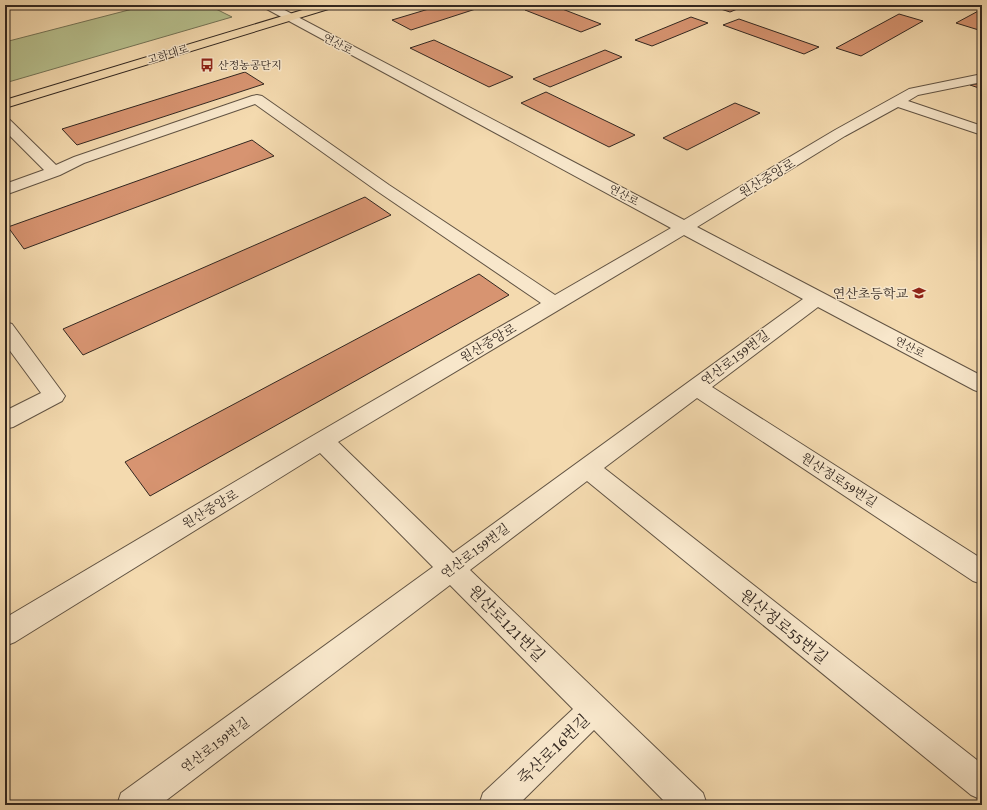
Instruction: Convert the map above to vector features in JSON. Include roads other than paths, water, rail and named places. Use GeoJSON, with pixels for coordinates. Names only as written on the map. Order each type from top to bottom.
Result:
{"type":"FeatureCollection","features":[{"type":"Feature","properties":{"kind":"main road","name":"고하대로"},"geometry":{"type":"LineString","coordinates":[[5,104],[331,5]]}},
{"type":"Feature","properties":{"kind":"street","name":"연산로"},"geometry":{"type":"LineString","coordinates":[[267,5],[339,45],[982,385]]}},
{"type":"Feature","properties":{"kind":"street","name":"원산중앙로"},"geometry":{"type":"LineString","coordinates":[[5,633],[322,441],[685,227],[840,133],[914,92],[982,78]]}},
{"type":"Feature","properties":{"kind":"street"},"geometry":{"type":"LineString","coordinates":[[5,190],[54,172],[79,160],[257,99],[389,192],[555,304]]}},
{"type":"Feature","properties":{"kind":"street"},"geometry":{"type":"LineString","coordinates":[[897,102],[982,131]]}},
{"type":"Feature","properties":{"kind":"street"},"geometry":{"type":"LineString","coordinates":[[5,123],[54,172]]}},
{"type":"Feature","properties":{"kind":"street","name":"연산로159번길"},"geometry":{"type":"LineString","coordinates":[[133,805],[817,298]]}},
{"type":"Feature","properties":{"kind":"street"},"geometry":{"type":"LineString","coordinates":[[5,329],[54,396],[5,421]]}},
{"type":"Feature","properties":{"kind":"street","name":"원산정로59번길"},"geometry":{"type":"LineString","coordinates":[[696,387],[982,573]]}},
{"type":"Feature","properties":{"kind":"street","name":"원산로121번길"},"geometry":{"type":"LineString","coordinates":[[322,441],[691,805]]}},
{"type":"Feature","properties":{"kind":"street","name":"원산정로55번길"},"geometry":{"type":"LineString","coordinates":[[587,468],[982,784]]}},
{"type":"Feature","properties":{"kind":"street","name":"죽산로16번길"},"geometry":{"type":"LineString","coordinates":[[495,805],[594,710]]}},
{"type":"Feature","properties":{"kind":"place","name":"산정농공단지"},"geometry":{"type":"Point","coordinates":[207,65]}},
{"type":"Feature","properties":{"kind":"place","name":"연산초등학교"},"geometry":{"type":"Point","coordinates":[919,293]}}]}
